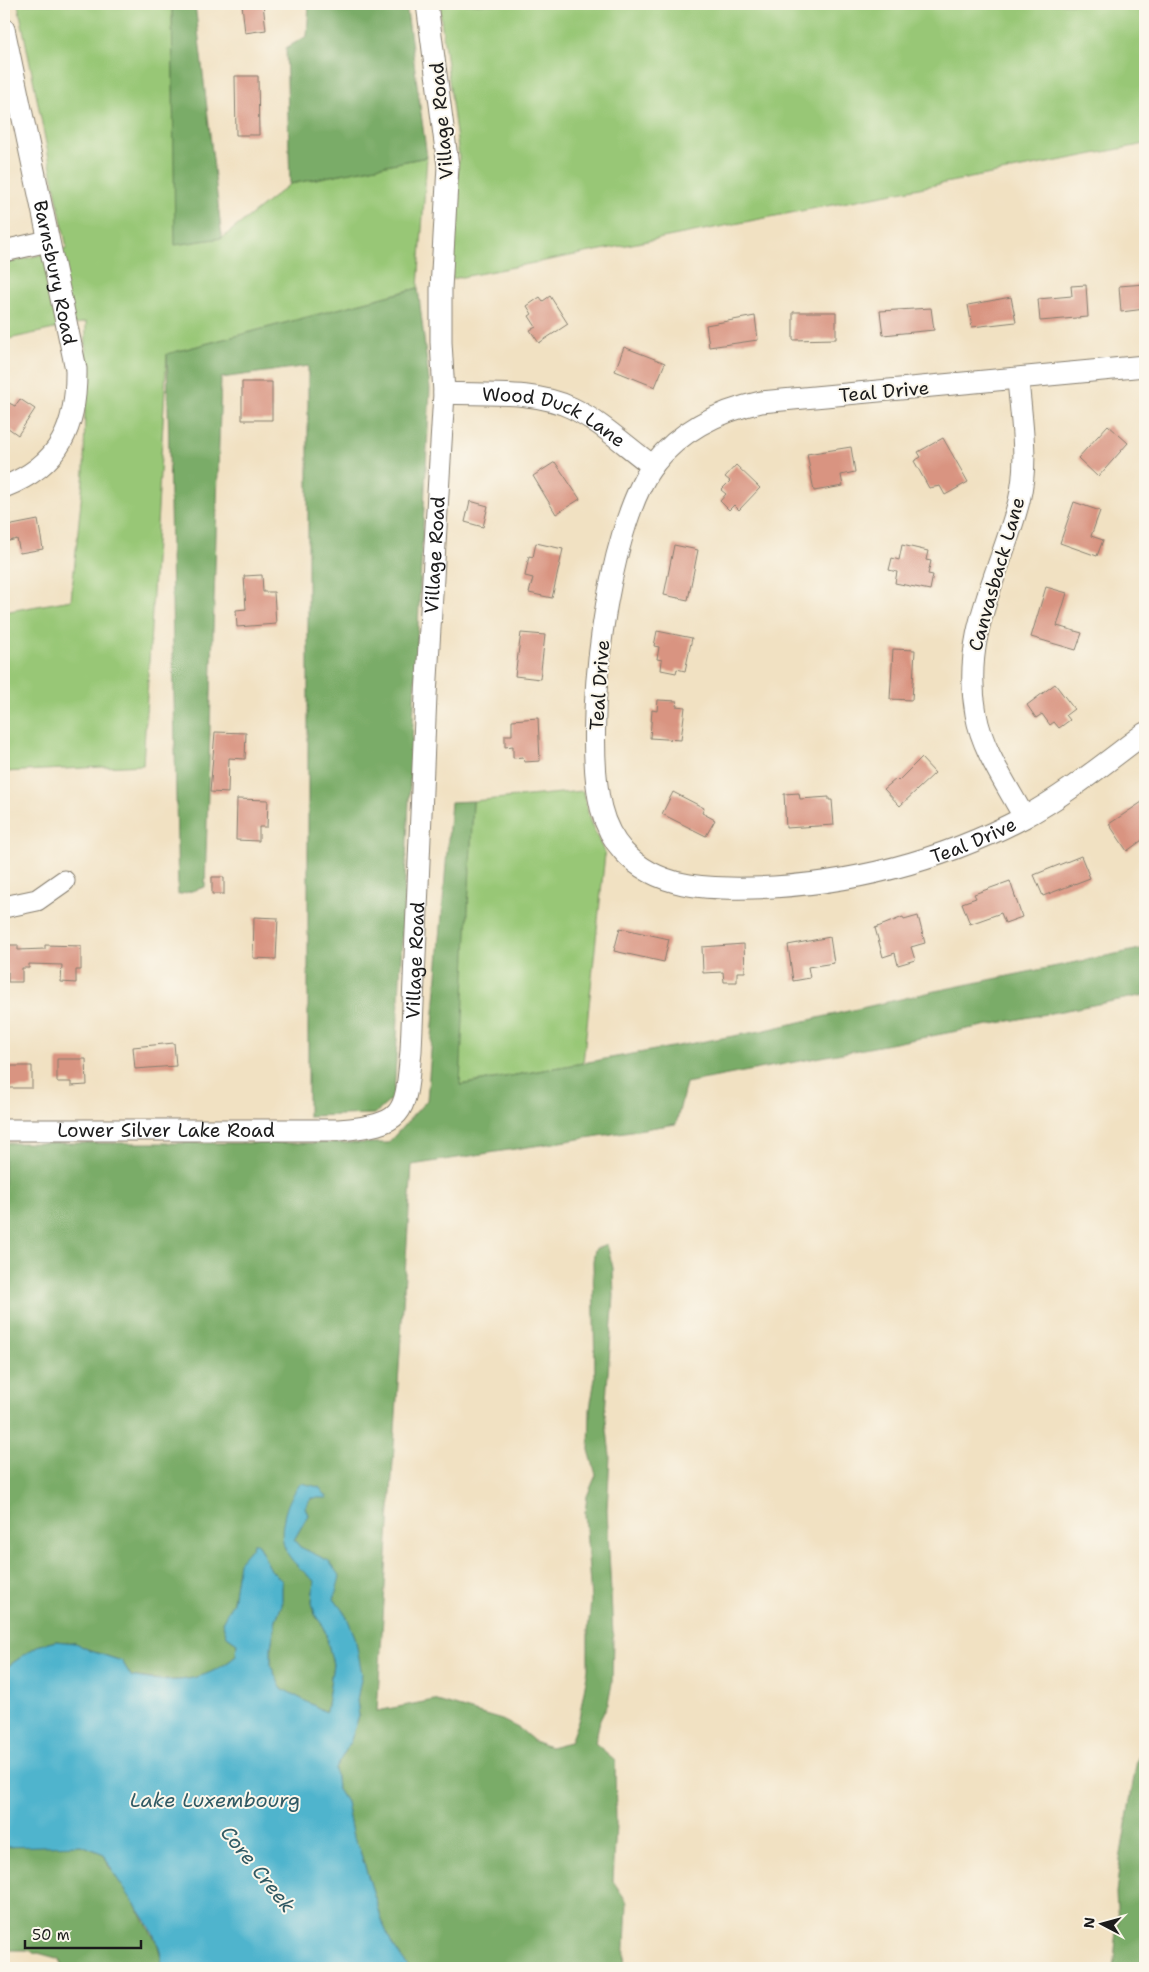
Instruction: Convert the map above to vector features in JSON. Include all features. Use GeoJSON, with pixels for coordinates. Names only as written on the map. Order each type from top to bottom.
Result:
{"type":"FeatureCollection","features":[{"type":"Feature","properties":{"kind":"street","name":"Village Road"},"geometry":{"type":"LineString","coordinates":[[403,1107],[406,1097],[410,1051],[426,705],[444,393],[441,342],[441,290],[448,166],[427,4]]}},
{"type":"Feature","properties":{"kind":"street","name":"Barnsbury Road"},"geometry":{"type":"LineString","coordinates":[[4,29],[76,369],[76,396],[73,416],[56,450],[43,465],[26,477],[4,487]]}},
{"type":"Feature","properties":{"kind":"street"},"geometry":{"type":"LineString","coordinates":[[4,251],[48,241]]}},
{"type":"Feature","properties":{"kind":"street","name":"Teal Drive"},"geometry":{"type":"LineString","coordinates":[[1145,366],[761,402],[741,406],[717,415],[695,427],[675,442],[653,466],[636,497],[621,542],[602,631],[596,699],[596,783],[606,823],[625,853],[643,869],[660,878],[678,884],[731,888],[783,887],[832,882],[890,870],[947,851],[1024,817],[1060,795],[1145,733]]}},
{"type":"Feature","properties":{"kind":"street","name":"Canvasback Lane"},"geometry":{"type":"LineString","coordinates":[[1018,379],[1024,454],[1019,500],[975,637],[972,680],[978,723],[994,762],[1024,817]]}},
{"type":"Feature","properties":{"kind":"street","name":"Wood Duck Lane"},"geometry":{"type":"LineString","coordinates":[[444,393],[522,396],[555,402],[573,409],[589,419],[653,466]]}},
{"type":"Feature","properties":{"kind":"street"},"geometry":{"type":"LineString","coordinates":[[4,907],[37,900],[64,880]]}},
{"type":"Feature","properties":{"kind":"street","name":"Lower Silver Lake Road"},"geometry":{"type":"LineString","coordinates":[[4,1130],[330,1129],[379,1125],[395,1117],[403,1107]]}},
{"type":"Feature","properties":{"kind":"green space"},"geometry":{"type":"Polygon","coordinates":[[[18,4],[172,4],[176,244],[222,238],[290,184],[427,157],[418,288],[167,354],[143,765],[4,772],[4,612],[71,600],[84,471],[86,322],[4,340],[4,264],[67,248],[18,4]]]}},
{"type":"Feature","properties":{"kind":"green space"},"geometry":{"type":"Polygon","coordinates":[[[172,4],[195,4],[222,238],[175,245],[172,4]]]}},
{"type":"Feature","properties":{"kind":"green space"},"geometry":{"type":"Polygon","coordinates":[[[309,4],[406,4],[427,157],[290,184],[286,48],[307,36],[309,4]]]}},
{"type":"Feature","properties":{"kind":"green space"},"geometry":{"type":"Polygon","coordinates":[[[439,4],[1145,4],[1145,144],[452,279],[459,156],[439,4]]]}},
{"type":"Feature","properties":{"kind":"green space"},"geometry":{"type":"Polygon","coordinates":[[[418,288],[430,389],[394,1097],[375,1114],[308,1116],[308,366],[221,378],[205,887],[178,895],[167,354],[418,288]]]}},
{"type":"Feature","properties":{"kind":"green space"},"geometry":{"type":"Polygon","coordinates":[[[583,791],[590,821],[605,854],[583,1063],[459,1085],[473,801],[583,791]]]}},
{"type":"Feature","properties":{"kind":"green space"},"geometry":{"type":"Polygon","coordinates":[[[473,801],[460,1085],[761,1031],[940,990],[1145,948],[1145,995],[686,1083],[676,1124],[412,1165],[377,1711],[434,1700],[502,1720],[520,1729],[534,1741],[550,1747],[570,1742],[579,1718],[588,1669],[588,1631],[591,1601],[585,1513],[587,1496],[596,1475],[589,1450],[590,1409],[595,1378],[593,1261],[595,1249],[607,1244],[613,1268],[614,1296],[605,1412],[610,1456],[607,1509],[613,1636],[612,1683],[608,1704],[600,1720],[595,1743],[615,1760],[616,1824],[613,1881],[627,1902],[624,1968],[409,1968],[393,1946],[384,1926],[360,1851],[352,1833],[346,1802],[337,1788],[335,1769],[350,1743],[359,1716],[357,1700],[361,1673],[355,1637],[346,1616],[334,1599],[337,1587],[314,1555],[300,1547],[294,1540],[308,1515],[305,1507],[312,1498],[323,1494],[322,1490],[301,1483],[291,1559],[314,1581],[312,1602],[315,1615],[324,1627],[333,1664],[326,1712],[281,1688],[271,1666],[271,1647],[276,1619],[282,1605],[282,1581],[271,1570],[257,1543],[240,1564],[232,1604],[222,1622],[227,1636],[237,1643],[236,1656],[211,1672],[199,1677],[174,1680],[131,1676],[122,1661],[91,1651],[75,1643],[56,1641],[37,1646],[4,1669],[4,1143],[388,1143],[427,1100],[451,802],[473,801]]]}},
{"type":"Feature","properties":{"kind":"green space"},"geometry":{"type":"Polygon","coordinates":[[[1145,1744],[1145,1968],[1113,1968],[1118,1922],[1116,1894],[1120,1860],[1137,1759],[1145,1744]]]}},
{"type":"Feature","properties":{"kind":"green space"},"geometry":{"type":"Polygon","coordinates":[[[82,1845],[104,1854],[109,1867],[126,1888],[158,1945],[163,1968],[62,1968],[60,1959],[27,1950],[4,1950],[4,1847],[82,1845]]]}},
{"type":"Feature","properties":{"kind":"water","name":"Lake Luxembourg"},"geometry":{"type":"Polygon","coordinates":[[[301,1483],[319,1487],[328,1498],[311,1498],[305,1507],[308,1515],[294,1540],[300,1547],[329,1561],[340,1577],[334,1599],[346,1615],[355,1637],[362,1674],[357,1700],[359,1716],[350,1743],[335,1769],[337,1788],[346,1802],[352,1833],[360,1851],[384,1926],[393,1946],[409,1968],[163,1968],[159,1948],[153,1933],[116,1877],[104,1854],[82,1845],[4,1847],[4,1669],[37,1646],[56,1641],[75,1643],[91,1651],[122,1661],[131,1676],[146,1679],[186,1679],[212,1672],[236,1656],[237,1643],[227,1636],[222,1622],[233,1602],[239,1562],[252,1547],[253,1543],[257,1543],[271,1570],[282,1581],[282,1605],[276,1619],[271,1647],[271,1666],[281,1688],[326,1712],[333,1664],[324,1627],[315,1615],[312,1602],[314,1581],[293,1561],[284,1547],[282,1539],[282,1529],[287,1508],[292,1495],[301,1483]]]}},
{"type":"Feature","properties":{"kind":"building"},"geometry":{"type":"Polygon","coordinates":[[[242,4],[263,4],[266,30],[245,33],[242,4]]]}},
{"type":"Feature","properties":{"kind":"building"},"geometry":{"type":"Polygon","coordinates":[[[235,76],[258,76],[259,135],[236,135],[235,76]]]}},
{"type":"Feature","properties":{"kind":"building"},"geometry":{"type":"Polygon","coordinates":[[[1145,284],[1145,309],[1121,312],[1119,286],[1145,284]]]}},
{"type":"Feature","properties":{"kind":"building"},"geometry":{"type":"Polygon","coordinates":[[[1086,285],[1088,317],[1040,321],[1038,299],[1072,296],[1071,286],[1086,285]]]}},
{"type":"Feature","properties":{"kind":"building"},"geometry":{"type":"Polygon","coordinates":[[[550,296],[568,324],[539,343],[530,330],[536,327],[529,316],[532,314],[527,306],[540,297],[543,301],[550,296]]]}},
{"type":"Feature","properties":{"kind":"building"},"geometry":{"type":"Polygon","coordinates":[[[1011,297],[1016,322],[972,327],[968,305],[1011,297]]]}},
{"type":"Feature","properties":{"kind":"building"},"geometry":{"type":"Polygon","coordinates":[[[931,308],[934,330],[883,335],[880,311],[931,308]]]}},
{"type":"Feature","properties":{"kind":"building"},"geometry":{"type":"Polygon","coordinates":[[[793,312],[836,312],[836,339],[793,340],[793,312]]]}},
{"type":"Feature","properties":{"kind":"building"},"geometry":{"type":"Polygon","coordinates":[[[755,316],[758,340],[709,347],[706,325],[755,316]]]}},
{"type":"Feature","properties":{"kind":"building"},"geometry":{"type":"Polygon","coordinates":[[[624,347],[665,363],[655,387],[615,371],[624,347]]]}},
{"type":"Feature","properties":{"kind":"building"},"geometry":{"type":"Polygon","coordinates":[[[242,382],[272,382],[272,420],[242,420],[242,382]]]}},
{"type":"Feature","properties":{"kind":"building"},"geometry":{"type":"Polygon","coordinates":[[[20,399],[35,409],[18,435],[4,425],[4,411],[9,403],[15,406],[20,399]]]}},
{"type":"Feature","properties":{"kind":"building"},"geometry":{"type":"Polygon","coordinates":[[[1108,425],[1128,443],[1098,477],[1078,458],[1108,425]]]}},
{"type":"Feature","properties":{"kind":"building"},"geometry":{"type":"Polygon","coordinates":[[[943,438],[968,482],[945,495],[940,486],[929,488],[914,461],[921,457],[918,452],[943,438]]]}},
{"type":"Feature","properties":{"kind":"building"},"geometry":{"type":"Polygon","coordinates":[[[851,447],[855,472],[841,475],[843,486],[814,491],[807,454],[851,447]]]}},
{"type":"Feature","properties":{"kind":"building"},"geometry":{"type":"Polygon","coordinates":[[[555,462],[580,499],[556,514],[533,476],[555,462]]]}},
{"type":"Feature","properties":{"kind":"building"},"geometry":{"type":"Polygon","coordinates":[[[736,465],[760,488],[739,510],[734,505],[729,510],[720,501],[726,494],[721,490],[730,481],[725,477],[736,465]]]}},
{"type":"Feature","properties":{"kind":"building"},"geometry":{"type":"Polygon","coordinates":[[[470,501],[488,506],[483,527],[465,522],[470,501]]]}},
{"type":"Feature","properties":{"kind":"building"},"geometry":{"type":"Polygon","coordinates":[[[1074,502],[1100,511],[1091,536],[1103,540],[1097,556],[1060,543],[1074,502]]]}},
{"type":"Feature","properties":{"kind":"building"},"geometry":{"type":"Polygon","coordinates":[[[38,520],[43,549],[20,553],[17,539],[9,541],[7,526],[38,520]]]}},
{"type":"Feature","properties":{"kind":"building"},"geometry":{"type":"Polygon","coordinates":[[[536,543],[563,549],[552,598],[529,593],[533,578],[525,576],[529,556],[533,557],[536,543]]]}},
{"type":"Feature","properties":{"kind":"building"},"geometry":{"type":"Polygon","coordinates":[[[674,545],[698,550],[688,600],[664,595],[674,545]]]}},
{"type":"Feature","properties":{"kind":"building"},"geometry":{"type":"Polygon","coordinates":[[[902,545],[928,551],[926,560],[931,561],[928,574],[933,575],[930,590],[895,583],[897,572],[889,570],[892,558],[899,560],[902,545]]]}},
{"type":"Feature","properties":{"kind":"building"},"geometry":{"type":"Polygon","coordinates":[[[262,575],[263,592],[274,592],[276,624],[237,627],[236,610],[246,609],[244,576],[262,575]]]}},
{"type":"Feature","properties":{"kind":"building"},"geometry":{"type":"Polygon","coordinates":[[[1046,587],[1067,593],[1057,626],[1082,633],[1076,650],[1031,637],[1046,587]]]}},
{"type":"Feature","properties":{"kind":"building"},"geometry":{"type":"Polygon","coordinates":[[[657,631],[692,638],[685,671],[677,669],[676,673],[661,670],[662,660],[657,659],[659,647],[654,646],[657,631]]]}},
{"type":"Feature","properties":{"kind":"building"},"geometry":{"type":"Polygon","coordinates":[[[521,633],[545,635],[540,679],[515,676],[521,633]]]}},
{"type":"Feature","properties":{"kind":"building"},"geometry":{"type":"Polygon","coordinates":[[[893,649],[915,650],[912,700],[890,699],[893,649]]]}},
{"type":"Feature","properties":{"kind":"building"},"geometry":{"type":"Polygon","coordinates":[[[1055,684],[1074,709],[1066,715],[1070,720],[1059,728],[1054,722],[1050,725],[1042,714],[1036,718],[1027,705],[1055,684]]]}},
{"type":"Feature","properties":{"kind":"building"},"geometry":{"type":"Polygon","coordinates":[[[658,700],[677,701],[676,706],[685,707],[681,740],[650,738],[652,710],[657,711],[658,700]]]}},
{"type":"Feature","properties":{"kind":"building"},"geometry":{"type":"Polygon","coordinates":[[[538,718],[540,761],[524,762],[523,757],[513,758],[513,746],[505,747],[505,735],[512,735],[512,720],[538,718]]]}},
{"type":"Feature","properties":{"kind":"building"},"geometry":{"type":"Polygon","coordinates":[[[215,732],[246,733],[245,759],[229,758],[228,793],[210,792],[215,732]]]}},
{"type":"Feature","properties":{"kind":"building"},"geometry":{"type":"Polygon","coordinates":[[[921,758],[935,773],[900,806],[884,789],[896,779],[898,781],[921,758]]]}},
{"type":"Feature","properties":{"kind":"building"},"geometry":{"type":"Polygon","coordinates":[[[673,792],[704,808],[702,813],[715,820],[706,836],[662,814],[673,792]]]}},
{"type":"Feature","properties":{"kind":"building"},"geometry":{"type":"Polygon","coordinates":[[[799,793],[800,799],[829,797],[829,800],[832,800],[834,825],[786,828],[784,794],[799,793]]]}},
{"type":"Feature","properties":{"kind":"building"},"geometry":{"type":"Polygon","coordinates":[[[237,799],[268,800],[267,827],[259,827],[259,841],[236,840],[237,799]]]}},
{"type":"Feature","properties":{"kind":"building"},"geometry":{"type":"Polygon","coordinates":[[[1145,800],[1145,838],[1127,851],[1109,824],[1145,800]]]}},
{"type":"Feature","properties":{"kind":"building"},"geometry":{"type":"Polygon","coordinates":[[[1081,856],[1090,878],[1043,896],[1034,875],[1081,856]]]}},
{"type":"Feature","properties":{"kind":"building"},"geometry":{"type":"Polygon","coordinates":[[[212,877],[224,877],[224,894],[212,894],[212,877]]]}},
{"type":"Feature","properties":{"kind":"building"},"geometry":{"type":"Polygon","coordinates":[[[1010,881],[1022,917],[1005,923],[1001,913],[970,924],[962,903],[976,898],[974,894],[1010,881]]]}},
{"type":"Feature","properties":{"kind":"building"},"geometry":{"type":"Polygon","coordinates":[[[918,916],[925,943],[911,947],[915,960],[898,965],[895,953],[883,957],[875,928],[903,917],[904,920],[918,916]]]}},
{"type":"Feature","properties":{"kind":"building"},"geometry":{"type":"Polygon","coordinates":[[[254,917],[278,918],[276,959],[253,958],[254,917]]]}},
{"type":"Feature","properties":{"kind":"building"},"geometry":{"type":"Polygon","coordinates":[[[620,928],[669,939],[664,962],[614,951],[620,928]]]}},
{"type":"Feature","properties":{"kind":"building"},"geometry":{"type":"Polygon","coordinates":[[[830,937],[834,963],[808,967],[810,978],[793,981],[788,945],[830,937]]]}},
{"type":"Feature","properties":{"kind":"building"},"geometry":{"type":"Polygon","coordinates":[[[744,944],[745,972],[737,972],[737,982],[724,982],[723,972],[703,973],[702,947],[744,944]]]}},
{"type":"Feature","properties":{"kind":"building"},"geometry":{"type":"Polygon","coordinates":[[[4,945],[18,945],[18,950],[45,949],[45,945],[81,946],[81,970],[76,970],[76,983],[61,982],[62,965],[29,964],[29,968],[22,968],[22,982],[8,982],[8,972],[4,972],[4,945]]]}},
{"type":"Feature","properties":{"kind":"building"},"geometry":{"type":"Polygon","coordinates":[[[174,1043],[176,1066],[135,1069],[133,1047],[174,1043]]]}},
{"type":"Feature","properties":{"kind":"building"},"geometry":{"type":"Polygon","coordinates":[[[57,1059],[86,1059],[87,1085],[71,1086],[71,1082],[57,1082],[57,1059]]]}},
{"type":"Feature","properties":{"kind":"building"},"geometry":{"type":"Polygon","coordinates":[[[4,1066],[32,1066],[32,1088],[4,1088],[4,1066]]]}},
{"type":"Feature","properties":{"kind":"water label","name":"Core Creek"},"geometry":{"type":"Point","coordinates":[258,1869]}}]}
